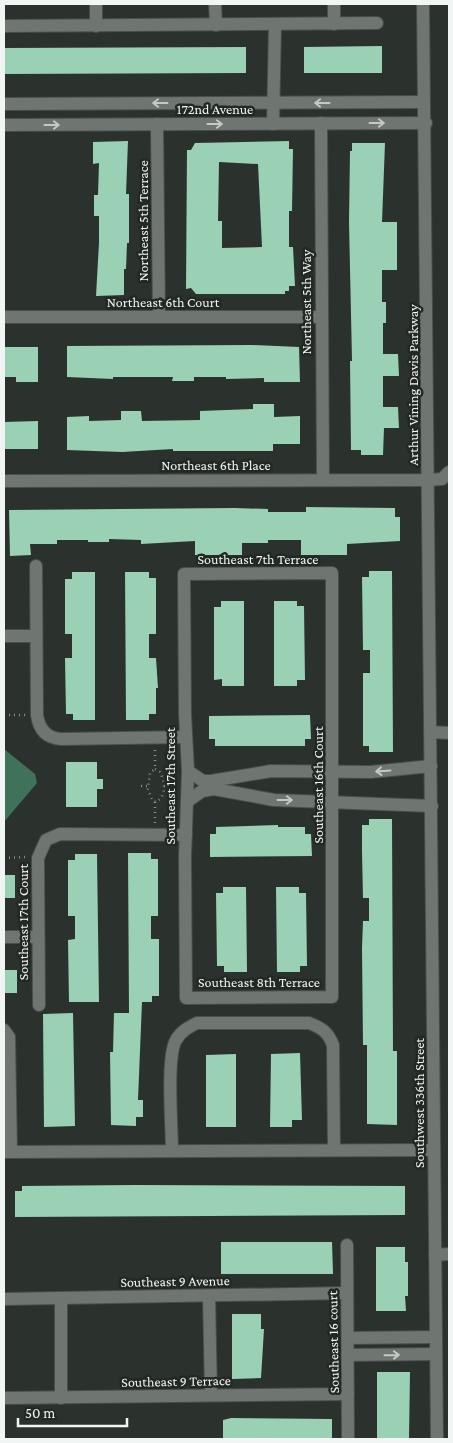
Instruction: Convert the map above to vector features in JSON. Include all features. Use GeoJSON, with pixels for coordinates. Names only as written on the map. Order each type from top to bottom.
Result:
{"type":"FeatureCollection","features":[{"type":"Feature","properties":{"kind":"street"},"geometry":{"type":"LineString","coordinates":[[96,4],[96,26]]}},
{"type":"Feature","properties":{"kind":"street"},"geometry":{"type":"LineString","coordinates":[[216,4],[216,25]]}},
{"type":"Feature","properties":{"kind":"street"},"geometry":{"type":"LineString","coordinates":[[334,4],[334,24]]}},
{"type":"Feature","properties":{"kind":"street","name":"Arthur Vining Davis Parkway"},"geometry":{"type":"LineString","coordinates":[[423,4],[426,123],[431,766]]}},
{"type":"Feature","properties":{"kind":"street"},"geometry":{"type":"LineString","coordinates":[[272,124],[275,24]]}},
{"type":"Feature","properties":{"kind":"street"},"geometry":{"type":"LineString","coordinates":[[4,26],[377,24]]}},
{"type":"Feature","properties":{"kind":"street","name":"172nd Avenue"},"geometry":{"type":"LineString","coordinates":[[4,104],[424,102]]}},
{"type":"Feature","properties":{"kind":"street","name":"172nd Avenue"},"geometry":{"type":"LineString","coordinates":[[4,125],[426,123]]}},
{"type":"Feature","properties":{"kind":"street","name":"Northeast 5th Terrace"},"geometry":{"type":"LineString","coordinates":[[157,124],[158,317]]}},
{"type":"Feature","properties":{"kind":"street","name":"Northeast 5th Way"},"geometry":{"type":"LineString","coordinates":[[320,124],[323,480]]}},
{"type":"Feature","properties":{"kind":"street","name":"Northeast 6th Court"},"geometry":{"type":"LineString","coordinates":[[4,317],[322,317]]}},
{"type":"Feature","properties":{"kind":"street","name":"Northeast 6th Place"},"geometry":{"type":"LineString","coordinates":[[4,481],[428,480],[447,478]]}},
{"type":"Feature","properties":{"kind":"street"},"geometry":{"type":"LineString","coordinates":[[36,566],[37,715],[42,730],[51,737],[61,739],[186,737]]}},
{"type":"Feature","properties":{"kind":"street","name":"Southeast 7th Terrace"},"geometry":{"type":"LineString","coordinates":[[184,574],[332,573]]}},
{"type":"Feature","properties":{"kind":"street","name":"Southeast 16th Court"},"geometry":{"type":"LineString","coordinates":[[332,573],[332,997]]}},
{"type":"Feature","properties":{"kind":"street","name":"Southeast 17th Street"},"geometry":{"type":"LineString","coordinates":[[184,574],[188,770],[186,998]]}},
{"type":"Feature","properties":{"kind":"street"},"geometry":{"type":"LineString","coordinates":[[4,636],[36,636]]}},
{"type":"Feature","properties":{"kind":"street"},"geometry":{"type":"LineString","coordinates":[[431,732],[449,732]]}},
{"type":"Feature","properties":{"kind":"street"},"geometry":{"type":"LineString","coordinates":[[188,770],[198,778],[207,781],[256,772],[296,769],[371,772],[431,766]]}},
{"type":"Feature","properties":{"kind":"street","name":"Southwest 336th Street"},"geometry":{"type":"LineString","coordinates":[[431,766],[437,1439]]}},
{"type":"Feature","properties":{"kind":"street"},"geometry":{"type":"LineString","coordinates":[[253,798],[249,792],[248,782],[256,772]]}},
{"type":"Feature","properties":{"kind":"street"},"geometry":{"type":"LineString","coordinates":[[188,801],[207,789],[253,798],[432,806]]}},
{"type":"Feature","properties":{"kind":"street","name":"Southeast 17th Court"},"geometry":{"type":"LineString","coordinates":[[39,1005],[38,858],[46,840],[60,834],[186,835]]}},
{"type":"Feature","properties":{"kind":"street"},"geometry":{"type":"LineString","coordinates":[[4,937],[38,937]]}},
{"type":"Feature","properties":{"kind":"street","name":"Southeast 8th Terrace"},"geometry":{"type":"LineString","coordinates":[[186,998],[332,997]]}},
{"type":"Feature","properties":{"kind":"street"},"geometry":{"type":"LineString","coordinates":[[172,1151],[172,1058],[175,1040],[185,1029],[197,1023],[309,1023],[329,1034],[333,1046],[334,1150]]}},
{"type":"Feature","properties":{"kind":"street"},"geometry":{"type":"LineString","coordinates":[[4,1030],[9,1037],[8,1152],[434,1150]]}},
{"type":"Feature","properties":{"kind":"street","name":"Southeast 16 court"},"geometry":{"type":"LineString","coordinates":[[347,1245],[348,1439]]}},
{"type":"Feature","properties":{"kind":"street"},"geometry":{"type":"LineString","coordinates":[[435,1255],[449,1254]]}},
{"type":"Feature","properties":{"kind":"street","name":"Southeast 9 Avenue"},"geometry":{"type":"LineString","coordinates":[[4,1299],[347,1293]]}},
{"type":"Feature","properties":{"kind":"street"},"geometry":{"type":"LineString","coordinates":[[209,1296],[211,1395]]}},
{"type":"Feature","properties":{"kind":"street"},"geometry":{"type":"LineString","coordinates":[[61,1298],[61,1398]]}},
{"type":"Feature","properties":{"kind":"street"},"geometry":{"type":"LineString","coordinates":[[348,1338],[436,1337]]}},
{"type":"Feature","properties":{"kind":"street"},"geometry":{"type":"LineString","coordinates":[[348,1356],[436,1354]]}},
{"type":"Feature","properties":{"kind":"street","name":"Southeast 9 Terrace"},"geometry":{"type":"LineString","coordinates":[[4,1398],[348,1394]]}},
{"type":"Feature","properties":{"kind":"path"},"geometry":{"type":"LineString","coordinates":[[4,716],[29,715]]}},
{"type":"Feature","properties":{"kind":"path"},"geometry":{"type":"LineString","coordinates":[[155,749],[155,769]]}},
{"type":"Feature","properties":{"kind":"path"},"geometry":{"type":"LineString","coordinates":[[155,769],[150,773],[148,786],[150,798],[155,802]]}},
{"type":"Feature","properties":{"kind":"path"},"geometry":{"type":"LineString","coordinates":[[155,769],[160,772],[164,786],[161,798],[155,802]]}},
{"type":"Feature","properties":{"kind":"path"},"geometry":{"type":"LineString","coordinates":[[140,786],[148,786]]}},
{"type":"Feature","properties":{"kind":"path"},"geometry":{"type":"LineString","coordinates":[[164,786],[176,786]]}},
{"type":"Feature","properties":{"kind":"path"},"geometry":{"type":"LineString","coordinates":[[155,802],[155,823]]}},
{"type":"Feature","properties":{"kind":"path"},"geometry":{"type":"LineString","coordinates":[[4,858],[25,858]]}},
{"type":"Feature","properties":{"kind":"shaded area"},"geometry":{"type":"Polygon","coordinates":[[[4,749],[35,774],[37,783],[4,822],[4,749]]]}},
{"type":"Feature","properties":{"kind":"building"},"geometry":{"type":"Polygon","coordinates":[[[382,46],[382,73],[304,73],[304,47],[382,46]]]}},
{"type":"Feature","properties":{"kind":"building"},"geometry":{"type":"Polygon","coordinates":[[[246,47],[246,73],[4,74],[4,48],[246,47]]]}},
{"type":"Feature","properties":{"kind":"building"},"geometry":{"type":"Polygon","coordinates":[[[128,141],[126,194],[129,194],[129,243],[127,243],[126,269],[124,269],[124,295],[96,296],[99,216],[94,216],[94,195],[98,195],[99,163],[93,164],[93,142],[128,141]]]}},
{"type":"Feature","properties":{"kind":"building"},"geometry":{"type":"Polygon","coordinates":[[[289,141],[289,149],[293,149],[292,211],[289,211],[289,247],[293,247],[295,286],[289,286],[289,291],[285,291],[285,294],[196,294],[191,288],[186,289],[187,150],[191,150],[195,143],[289,141]],[[219,162],[218,221],[222,221],[222,248],[262,247],[258,164],[219,162]]]}},
{"type":"Feature","properties":{"kind":"building"},"geometry":{"type":"Polygon","coordinates":[[[352,143],[385,143],[382,222],[397,222],[397,270],[382,270],[382,302],[386,302],[386,323],[383,323],[383,354],[398,354],[399,376],[383,376],[383,407],[398,407],[399,428],[384,428],[383,455],[361,455],[361,450],[351,450],[350,361],[352,361],[349,222],[350,151],[352,151],[352,143]]]}},
{"type":"Feature","properties":{"kind":"building"},"geometry":{"type":"Polygon","coordinates":[[[252,345],[299,347],[300,382],[264,382],[264,378],[226,379],[226,377],[194,377],[194,381],[172,381],[173,377],[113,377],[113,379],[67,377],[67,346],[252,345]]]}},
{"type":"Feature","properties":{"kind":"building"},"geometry":{"type":"Polygon","coordinates":[[[4,347],[38,347],[38,382],[16,382],[16,377],[4,377],[4,347]]]}},
{"type":"Feature","properties":{"kind":"building"},"geometry":{"type":"Polygon","coordinates":[[[253,404],[274,404],[274,417],[300,416],[300,444],[273,444],[273,451],[173,451],[173,449],[122,452],[67,450],[67,417],[89,416],[89,421],[121,420],[121,411],[141,411],[142,421],[200,420],[200,411],[253,409],[253,404]]]}},
{"type":"Feature","properties":{"kind":"building"},"geometry":{"type":"Polygon","coordinates":[[[38,421],[38,449],[4,449],[4,422],[38,421]]]}},
{"type":"Feature","properties":{"kind":"building"},"geometry":{"type":"Polygon","coordinates":[[[306,507],[395,508],[395,517],[400,517],[400,541],[347,544],[347,555],[301,555],[301,540],[268,540],[268,543],[242,543],[242,555],[195,555],[195,541],[141,544],[141,540],[109,539],[109,542],[88,542],[88,540],[57,540],[57,544],[30,544],[31,555],[10,556],[9,510],[235,508],[268,509],[268,512],[306,512],[306,507]]]}},
{"type":"Feature","properties":{"kind":"building"},"geometry":{"type":"Polygon","coordinates":[[[369,571],[392,571],[393,752],[369,752],[369,746],[363,746],[363,673],[370,673],[370,650],[363,650],[362,577],[369,577],[369,571]]]}},
{"type":"Feature","properties":{"kind":"building"},"geometry":{"type":"Polygon","coordinates":[[[72,572],[95,572],[95,720],[73,720],[73,714],[66,714],[65,658],[72,658],[72,634],[65,634],[65,579],[72,579],[72,572]]]}},
{"type":"Feature","properties":{"kind":"building"},"geometry":{"type":"Polygon","coordinates":[[[125,572],[149,572],[149,578],[156,578],[156,634],[149,634],[149,658],[156,658],[158,688],[156,688],[156,714],[149,714],[149,720],[126,720],[125,572]]]}},
{"type":"Feature","properties":{"kind":"building"},"geometry":{"type":"Polygon","coordinates":[[[221,601],[244,601],[244,686],[222,686],[222,679],[214,680],[214,607],[221,607],[221,601]]]}},
{"type":"Feature","properties":{"kind":"building"},"geometry":{"type":"Polygon","coordinates":[[[274,601],[297,601],[297,606],[304,606],[305,680],[297,680],[297,686],[274,686],[274,601]]]}},
{"type":"Feature","properties":{"kind":"building"},"geometry":{"type":"Polygon","coordinates":[[[310,715],[311,739],[305,739],[305,746],[215,746],[215,739],[209,739],[209,716],[310,715]]]}},
{"type":"Feature","properties":{"kind":"building"},"geometry":{"type":"Polygon","coordinates":[[[66,762],[97,762],[97,779],[103,779],[103,789],[97,789],[97,807],[66,807],[66,762]]]}},
{"type":"Feature","properties":{"kind":"building"},"geometry":{"type":"Polygon","coordinates":[[[369,819],[392,819],[393,1051],[397,1051],[397,1125],[367,1124],[367,1045],[363,1045],[362,948],[363,921],[369,921],[369,898],[363,898],[362,825],[369,825],[369,819]]]}},
{"type":"Feature","properties":{"kind":"building"},"geometry":{"type":"Polygon","coordinates":[[[278,825],[278,827],[305,827],[305,834],[311,834],[312,856],[210,857],[210,834],[216,834],[216,827],[278,825]]]}},
{"type":"Feature","properties":{"kind":"building"},"geometry":{"type":"Polygon","coordinates":[[[128,853],[151,853],[151,859],[158,859],[158,916],[151,916],[151,939],[159,939],[159,996],[152,996],[152,1002],[142,1002],[138,1100],[143,1100],[143,1117],[136,1117],[136,1126],[111,1125],[110,1052],[113,1052],[114,1013],[129,1013],[128,853]]]}},
{"type":"Feature","properties":{"kind":"building"},"geometry":{"type":"Polygon","coordinates":[[[75,854],[97,854],[99,1002],[69,1002],[68,940],[75,939],[75,916],[68,916],[68,860],[75,860],[75,854]]]}},
{"type":"Feature","properties":{"kind":"building"},"geometry":{"type":"Polygon","coordinates":[[[4,875],[15,875],[15,898],[4,898],[4,875]]]}},
{"type":"Feature","properties":{"kind":"building"},"geometry":{"type":"Polygon","coordinates":[[[223,887],[246,887],[247,972],[224,972],[224,966],[217,966],[216,893],[223,893],[223,887]]]}},
{"type":"Feature","properties":{"kind":"building"},"geometry":{"type":"Polygon","coordinates":[[[276,887],[299,887],[299,893],[306,893],[307,966],[300,966],[300,972],[277,972],[276,887]]]}},
{"type":"Feature","properties":{"kind":"building"},"geometry":{"type":"Polygon","coordinates":[[[4,970],[17,970],[17,993],[4,993],[4,970]]]}},
{"type":"Feature","properties":{"kind":"building"},"geometry":{"type":"Polygon","coordinates":[[[73,1013],[75,1126],[44,1127],[43,1014],[73,1013]]]}},
{"type":"Feature","properties":{"kind":"building"},"geometry":{"type":"Polygon","coordinates":[[[300,1053],[302,1120],[292,1120],[292,1127],[270,1127],[271,1054],[300,1053]]]}},
{"type":"Feature","properties":{"kind":"building"},"geometry":{"type":"Polygon","coordinates":[[[236,1054],[236,1127],[206,1127],[206,1055],[236,1054]]]}},
{"type":"Feature","properties":{"kind":"building"},"geometry":{"type":"Polygon","coordinates":[[[22,1186],[405,1186],[405,1215],[15,1217],[15,1191],[22,1191],[22,1186]]]}},
{"type":"Feature","properties":{"kind":"building"},"geometry":{"type":"Polygon","coordinates":[[[221,1242],[332,1242],[333,1274],[221,1274],[221,1242]]]}},
{"type":"Feature","properties":{"kind":"building"},"geometry":{"type":"Polygon","coordinates":[[[376,1247],[405,1247],[405,1262],[408,1262],[408,1296],[405,1296],[406,1311],[376,1311],[376,1247]]]}},
{"type":"Feature","properties":{"kind":"building"},"geometry":{"type":"Polygon","coordinates":[[[232,1314],[261,1314],[261,1329],[264,1329],[261,1378],[232,1379],[232,1314]]]}},
{"type":"Feature","properties":{"kind":"building"},"geometry":{"type":"Polygon","coordinates":[[[377,1372],[410,1372],[409,1439],[377,1439],[377,1372]]]}},
{"type":"Feature","properties":{"kind":"building"},"geometry":{"type":"Polygon","coordinates":[[[231,1418],[332,1419],[332,1439],[223,1439],[223,1420],[231,1418]]]}}]}
